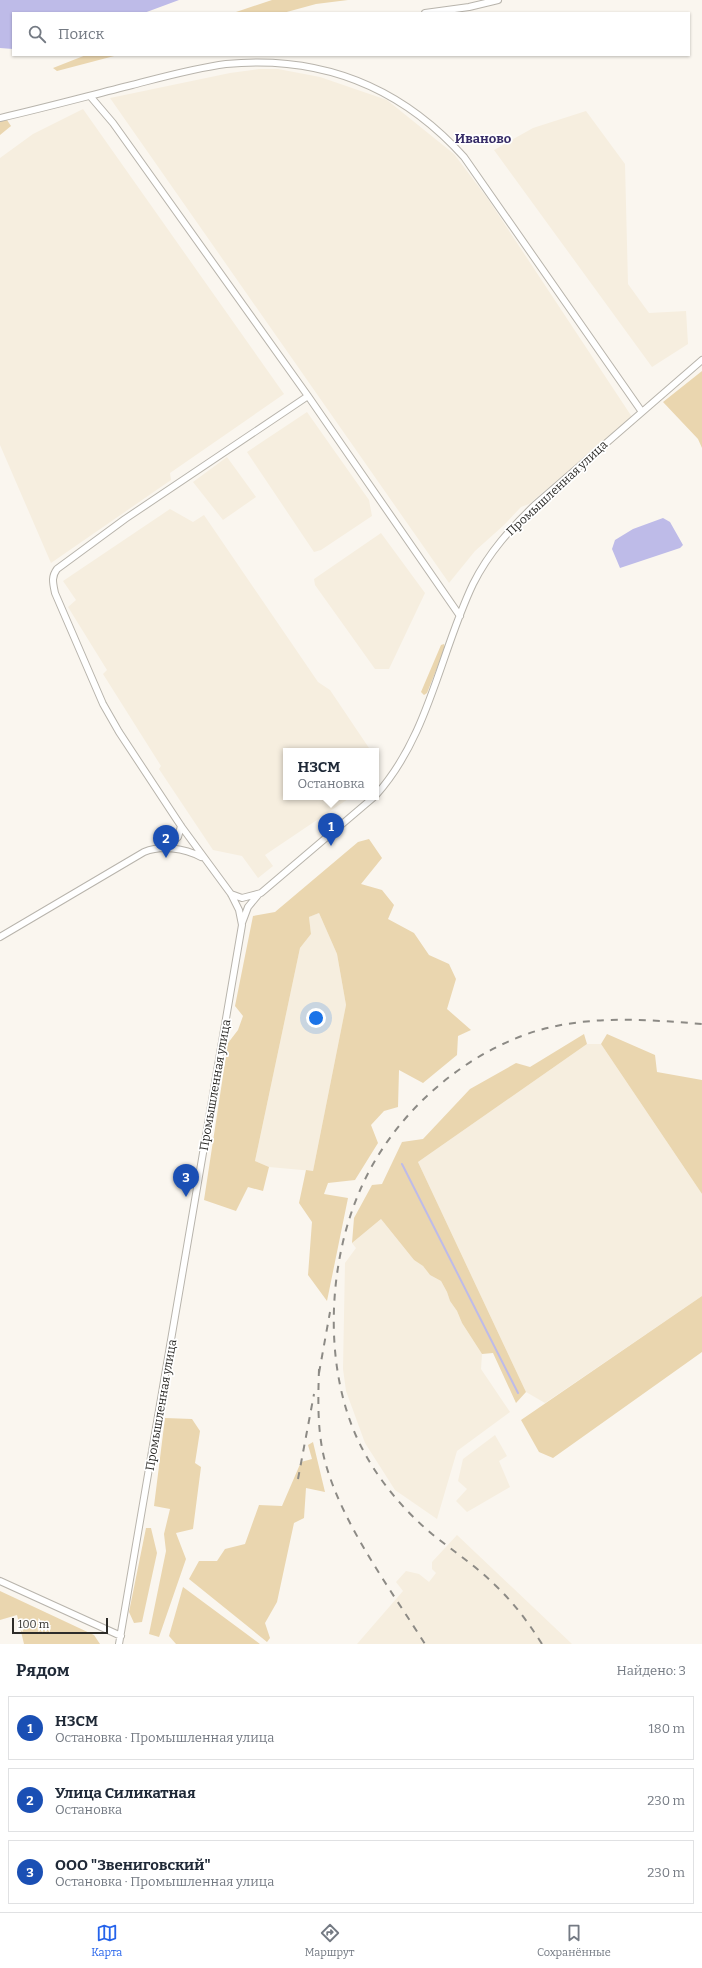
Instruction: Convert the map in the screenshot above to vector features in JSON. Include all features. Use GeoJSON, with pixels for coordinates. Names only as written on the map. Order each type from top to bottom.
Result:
{"type":"FeatureCollection","features":[{"type":"Feature","properties":{"kind":"street"},"geometry":{"type":"LineString","coordinates":[[432,12],[469,7],[498,0]]}},
{"type":"Feature","properties":{"kind":"street"},"geometry":{"type":"LineString","coordinates":[[0,118],[172,74],[226,64],[292,64],[315,68],[353,79],[387,94],[429,122],[464,157],[642,412]]}},
{"type":"Feature","properties":{"kind":"street"},"geometry":{"type":"LineString","coordinates":[[90,96],[117,129],[308,396],[460,616]]}},
{"type":"Feature","properties":{"kind":"street","name":"Промышленная улица"},"geometry":{"type":"LineString","coordinates":[[379,791],[392,774],[413,738],[460,616],[477,578],[487,560],[507,533],[536,504],[702,360]]}},
{"type":"Feature","properties":{"kind":"street","name":"Промышленная улица"},"geometry":{"type":"LineString","coordinates":[[120,1644],[242,925],[239,910],[231,894],[181,826],[119,732],[103,704],[55,593],[52,582],[53,574],[57,569],[125,520],[308,396]]}},
{"type":"Feature","properties":{"kind":"street"},"geometry":{"type":"LineString","coordinates":[[242,925],[248,907],[261,892],[370,800]]}},
{"type":"Feature","properties":{"kind":"street"},"geometry":{"type":"LineString","coordinates":[[165,848],[178,837],[181,826]]}},
{"type":"Feature","properties":{"kind":"street"},"geometry":{"type":"LineString","coordinates":[[0,937],[144,852],[165,848],[186,850],[203,857]]}},
{"type":"Feature","properties":{"kind":"street"},"geometry":{"type":"LineString","coordinates":[[231,894],[242,898],[261,892]]}},
{"type":"Feature","properties":{"kind":"street"},"geometry":{"type":"LineString","coordinates":[[0,1580],[121,1636]]}},
{"type":"Feature","properties":{"kind":"shaded area"},"geometry":{"type":"Polygon","coordinates":[[[272,0],[348,0],[316,4],[287,12],[236,12],[272,0]]]}},
{"type":"Feature","properties":{"kind":"shaded area"},"geometry":{"type":"Polygon","coordinates":[[[83,56],[114,56],[57,71],[53,68],[83,56]]]}},
{"type":"Feature","properties":{"kind":"shaded area"},"geometry":{"type":"Polygon","coordinates":[[[259,69],[278,69],[320,77],[387,100],[454,154],[488,199],[632,417],[529,504],[521,507],[504,525],[475,551],[449,583],[110,98],[230,73],[259,69]]]}},
{"type":"Feature","properties":{"kind":"shaded area"},"geometry":{"type":"Polygon","coordinates":[[[83,109],[284,394],[170,473],[171,480],[51,563],[0,445],[0,158],[33,134],[83,109]]]}},
{"type":"Feature","properties":{"kind":"shaded area"},"geometry":{"type":"Polygon","coordinates":[[[586,111],[625,164],[628,284],[649,313],[686,311],[688,344],[652,367],[494,150],[533,128],[586,111]]]}},
{"type":"Feature","properties":{"kind":"shaded area"},"geometry":{"type":"Polygon","coordinates":[[[7,120],[11,126],[0,135],[0,121],[7,120]]]}},
{"type":"Feature","properties":{"kind":"shaded area"},"geometry":{"type":"Polygon","coordinates":[[[702,371],[702,448],[698,439],[663,402],[702,371]]]}},
{"type":"Feature","properties":{"kind":"shaded area"},"geometry":{"type":"Polygon","coordinates":[[[307,412],[369,500],[372,516],[321,550],[314,552],[247,452],[307,412]]]}},
{"type":"Feature","properties":{"kind":"shaded area"},"geometry":{"type":"Polygon","coordinates":[[[227,457],[256,497],[223,520],[193,482],[227,457]]]}},
{"type":"Feature","properties":{"kind":"shaded area"},"geometry":{"type":"Polygon","coordinates":[[[170,509],[193,522],[204,515],[318,682],[330,690],[369,748],[283,748],[283,800],[347,800],[265,855],[273,866],[258,878],[242,856],[213,850],[159,769],[161,766],[103,674],[107,670],[68,607],[76,600],[63,581],[170,509]]]}},
{"type":"Feature","properties":{"kind":"shaded area"},"geometry":{"type":"Polygon","coordinates":[[[381,533],[425,593],[389,669],[375,669],[315,585],[314,579],[381,533]]]}},
{"type":"Feature","properties":{"kind":"shaded area"},"geometry":{"type":"Polygon","coordinates":[[[444,644],[445,648],[427,693],[424,695],[421,692],[441,645],[444,644]]]}},
{"type":"Feature","properties":{"kind":"shaded area"},"geometry":{"type":"Polygon","coordinates":[[[369,839],[382,858],[361,884],[382,890],[394,905],[388,919],[414,933],[429,955],[449,964],[456,979],[447,1009],[471,1030],[458,1036],[457,1055],[423,1083],[399,1070],[398,1107],[384,1111],[371,1125],[378,1143],[355,1180],[328,1183],[324,1194],[348,1198],[327,1301],[308,1275],[312,1222],[299,1203],[306,1170],[313,1171],[346,1005],[337,954],[319,913],[309,917],[311,934],[300,948],[255,1161],[269,1167],[263,1191],[248,1187],[236,1211],[204,1200],[228,1043],[238,1030],[243,1016],[235,1006],[253,916],[275,912],[358,842],[369,839]]]}},
{"type":"Feature","properties":{"kind":"shaded area"},"geometry":{"type":"Polygon","coordinates":[[[319,913],[337,954],[346,1005],[313,1171],[269,1167],[255,1161],[300,948],[311,934],[309,917],[319,913]]]}},
{"type":"Feature","properties":{"kind":"shaded area"},"geometry":{"type":"Polygon","coordinates":[[[584,1034],[587,1044],[418,1162],[526,1392],[516,1403],[493,1353],[482,1354],[462,1323],[441,1281],[430,1275],[423,1266],[414,1260],[381,1219],[352,1243],[354,1218],[372,1185],[382,1184],[402,1142],[423,1139],[470,1089],[516,1063],[530,1067],[584,1034]]]}},
{"type":"Feature","properties":{"kind":"shaded area"},"geometry":{"type":"Polygon","coordinates":[[[607,1034],[655,1055],[657,1072],[702,1080],[702,1194],[601,1044],[607,1034]]]}},
{"type":"Feature","properties":{"kind":"shaded area"},"geometry":{"type":"Polygon","coordinates":[[[587,1044],[601,1044],[702,1194],[702,1296],[545,1403],[526,1392],[418,1162],[587,1044]]]}},
{"type":"Feature","properties":{"kind":"shaded area"},"geometry":{"type":"Polygon","coordinates":[[[381,1219],[414,1260],[423,1266],[430,1275],[441,1281],[462,1323],[482,1354],[481,1369],[510,1412],[457,1451],[437,1519],[395,1490],[365,1443],[346,1391],[343,1369],[345,1263],[356,1248],[352,1243],[381,1219]]]}},
{"type":"Feature","properties":{"kind":"shaded area"},"geometry":{"type":"Polygon","coordinates":[[[702,1296],[702,1352],[553,1458],[539,1452],[521,1420],[702,1296]]]}},
{"type":"Feature","properties":{"kind":"shaded area"},"geometry":{"type":"Polygon","coordinates":[[[165,1418],[192,1419],[200,1431],[195,1463],[201,1467],[193,1529],[176,1533],[186,1559],[159,1637],[149,1634],[166,1551],[164,1534],[170,1509],[154,1506],[165,1418]]]}},
{"type":"Feature","properties":{"kind":"shaded area"},"geometry":{"type":"Polygon","coordinates":[[[495,1435],[507,1456],[499,1461],[510,1487],[467,1512],[456,1501],[467,1489],[458,1481],[463,1459],[495,1435]]]}},
{"type":"Feature","properties":{"kind":"shaded area"},"geometry":{"type":"Polygon","coordinates":[[[313,1442],[325,1492],[306,1488],[304,1518],[294,1523],[277,1602],[265,1623],[270,1638],[267,1642],[189,1579],[199,1561],[217,1561],[225,1549],[245,1544],[259,1505],[282,1506],[301,1462],[312,1459],[308,1445],[313,1442]]]}},
{"type":"Feature","properties":{"kind":"shaded area"},"geometry":{"type":"Polygon","coordinates":[[[146,1528],[151,1528],[157,1553],[142,1622],[134,1623],[129,1612],[146,1528]]]}},
{"type":"Feature","properties":{"kind":"shaded area"},"geometry":{"type":"Polygon","coordinates":[[[457,1535],[572,1644],[357,1644],[403,1591],[396,1582],[406,1571],[419,1574],[429,1582],[436,1573],[432,1569],[432,1562],[457,1535]]]}},
{"type":"Feature","properties":{"kind":"shaded area"},"geometry":{"type":"Polygon","coordinates":[[[183,1587],[260,1644],[176,1644],[169,1636],[183,1587]]]}},
{"type":"Feature","properties":{"kind":"shaded area"},"geometry":{"type":"Polygon","coordinates":[[[0,1591],[94,1635],[100,1644],[24,1644],[17,1615],[0,1620],[0,1591]]]}},
{"type":"Feature","properties":{"kind":"water"},"geometry":{"type":"Polygon","coordinates":[[[0,0],[179,0],[147,12],[12,12],[12,49],[0,48],[0,0]]]}},
{"type":"Feature","properties":{"kind":"water"},"geometry":{"type":"Polygon","coordinates":[[[663,518],[670,522],[683,545],[680,548],[620,568],[612,549],[615,540],[633,529],[663,518]]]}},
{"type":"Feature","properties":{"kind":"waterway"},"geometry":{"type":"LineString","coordinates":[[402,1164],[518,1393]]}},
{"type":"Feature","properties":{"kind":"railway"},"geometry":{"type":"LineString","coordinates":[[542,1644],[520,1613],[488,1578],[432,1534],[399,1502],[380,1478],[364,1452],[346,1409],[339,1378],[335,1345],[334,1313],[336,1280],[342,1248],[350,1217],[361,1188],[374,1163],[389,1140],[406,1117],[426,1097],[470,1062],[494,1048],[519,1037],[541,1030],[586,1021],[633,1020],[702,1024]]}},
{"type":"Feature","properties":{"kind":"railway"},"geometry":{"type":"LineString","coordinates":[[319,1373],[330,1312]]}},
{"type":"Feature","properties":{"kind":"railway"},"geometry":{"type":"LineString","coordinates":[[319,1369],[318,1405],[321,1441],[326,1465],[334,1488],[356,1535],[383,1580],[425,1644]]}},
{"type":"Feature","properties":{"kind":"railway"},"geometry":{"type":"LineString","coordinates":[[298,1479],[314,1394]]}},
{"type":"Feature","properties":{"kind":"place","name":"НЗСМ"},"geometry":{"type":"Point","coordinates":[331,846]}},
{"type":"Feature","properties":{"kind":"place","name":"Улица Силикатная"},"geometry":{"type":"Point","coordinates":[166,858]}},
{"type":"Feature","properties":{"kind":"place","name":"ООО \"Звениговский\""},"geometry":{"type":"Point","coordinates":[186,1197]}},
{"type":"Feature","properties":{"kind":"district","name":"Иваново"},"geometry":{"type":"Point","coordinates":[483,138]}}]}
